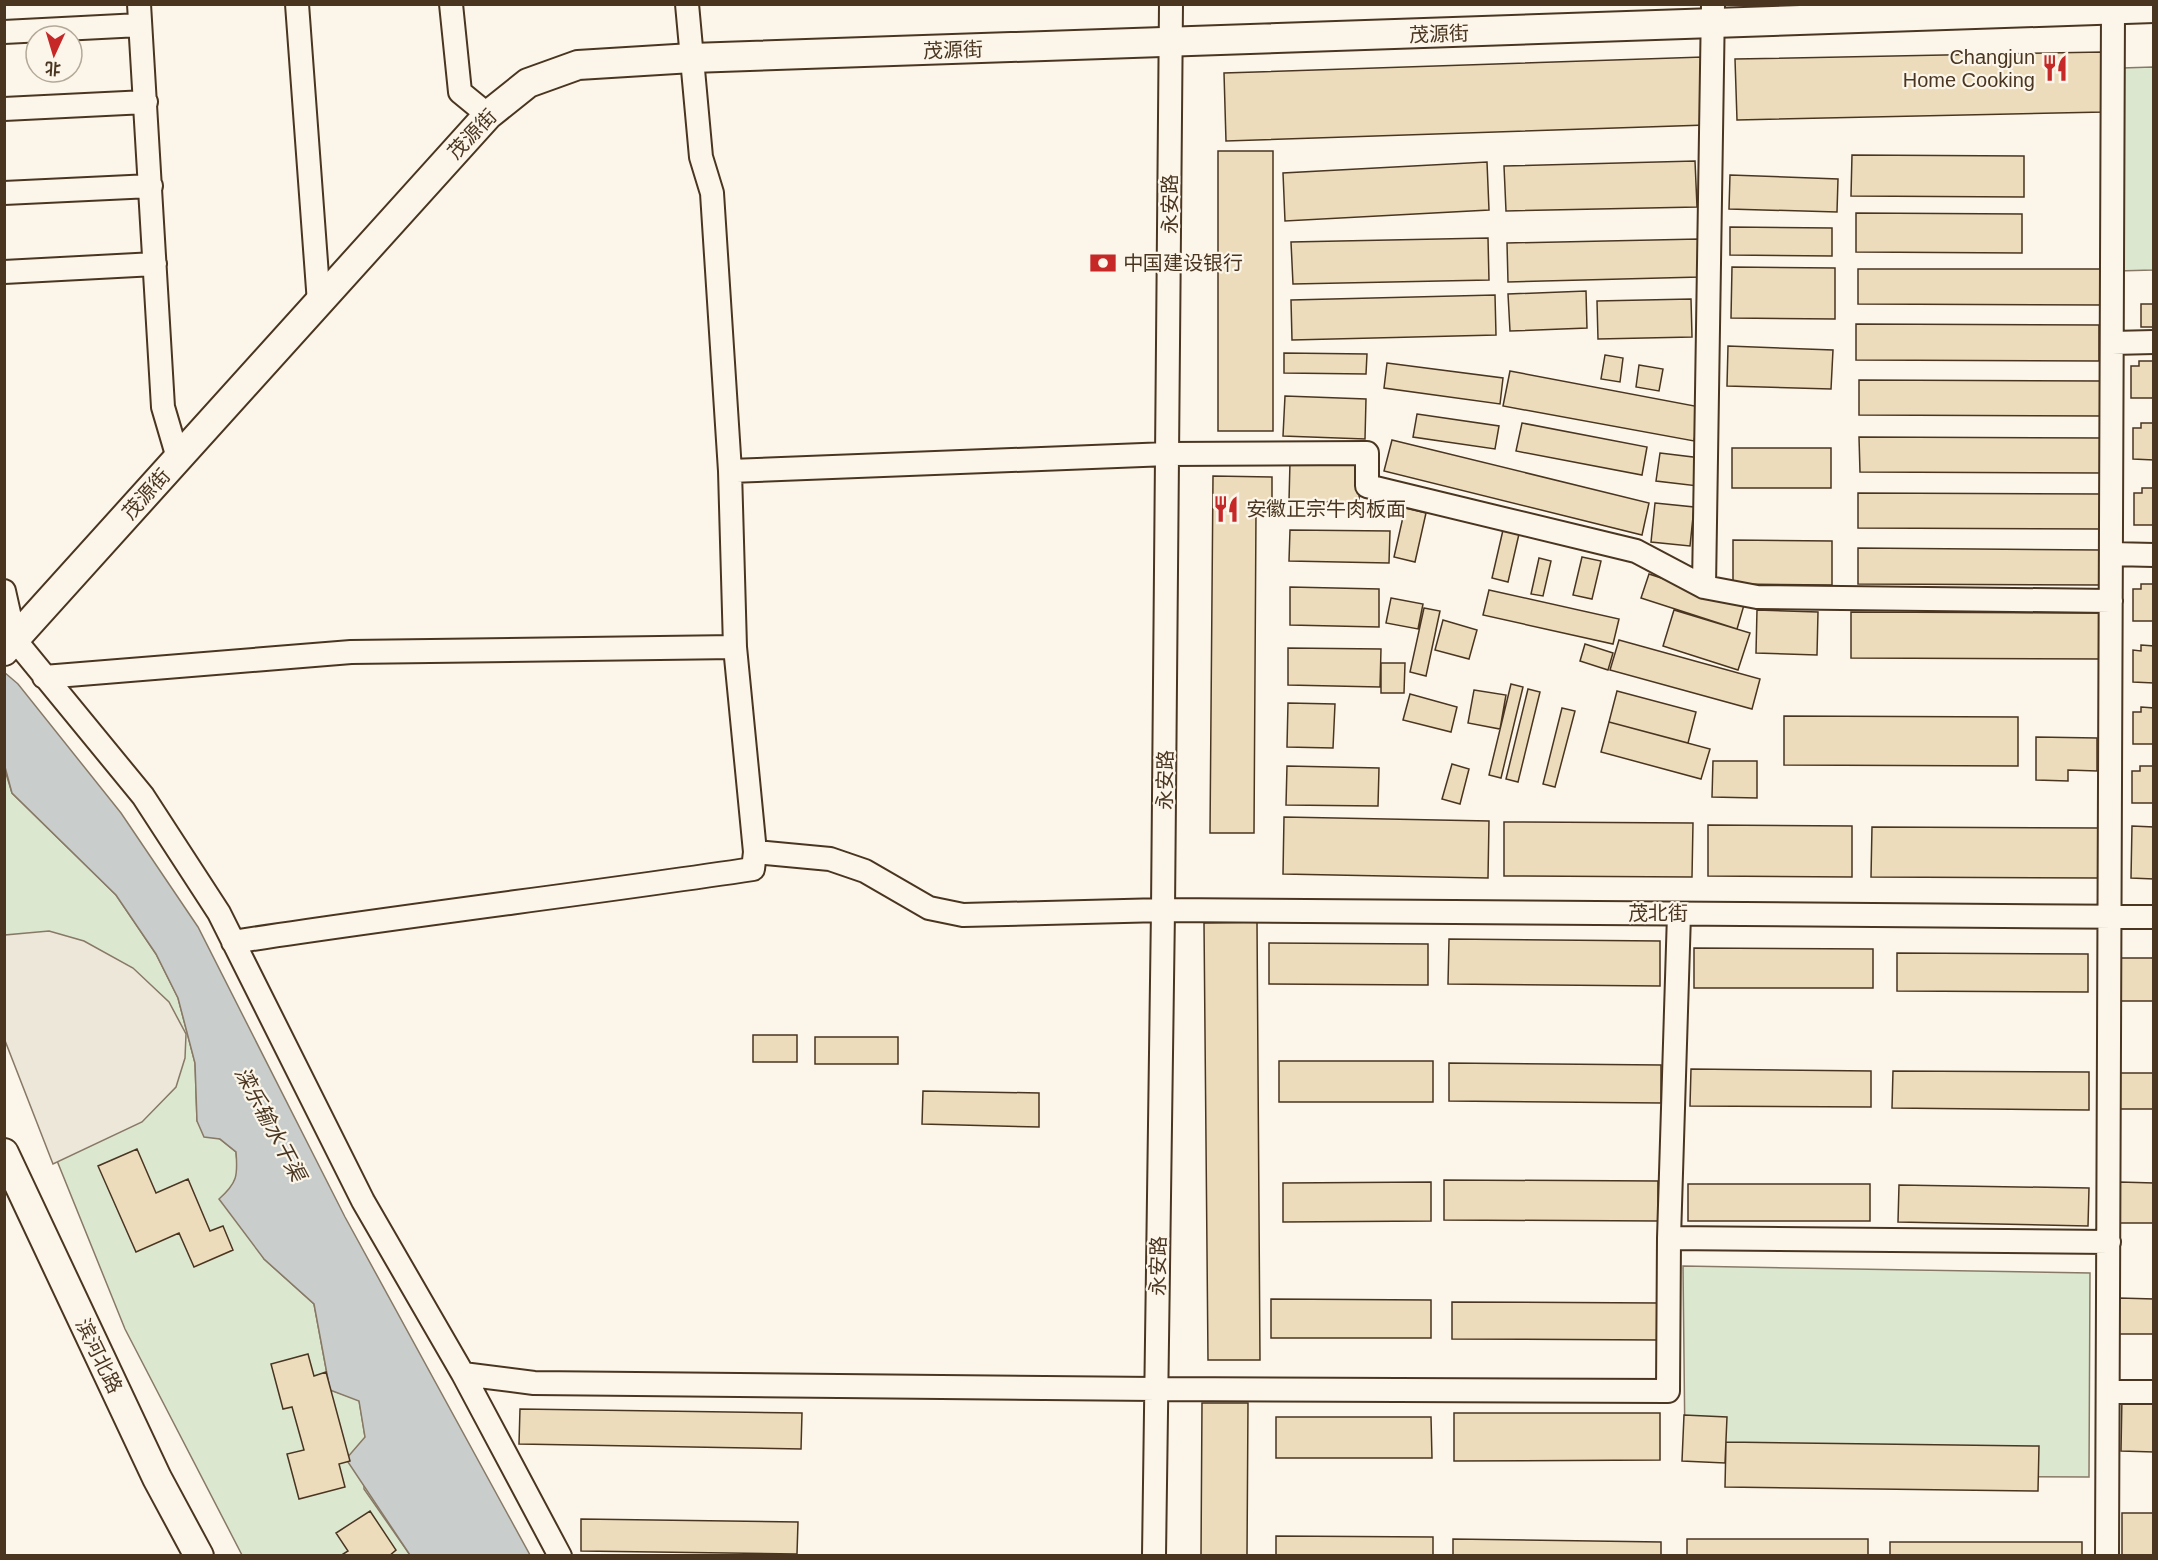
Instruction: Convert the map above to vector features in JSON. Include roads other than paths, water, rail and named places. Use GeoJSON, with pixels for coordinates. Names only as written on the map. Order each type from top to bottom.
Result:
{"type":"FeatureCollection","features":[{"type":"Feature","properties":{"kind":"main road","name":"茂源街"},"geometry":{"type":"LineString","coordinates":[[11,644],[488,115],[528,83],[578,65],[692,58],[1170,43],[1714,15],[2154,8]]}},
{"type":"Feature","properties":{"kind":"main road","name":"滨河北路"},"geometry":{"type":"LineString","coordinates":[[4,1153],[157,1478],[199,1556]]}},
{"type":"Feature","properties":{"kind":"street"},"geometry":{"type":"LineString","coordinates":[[297,4],[319,303]]}},
{"type":"Feature","properties":{"kind":"street"},"geometry":{"type":"LineString","coordinates":[[451,4],[460,92],[488,115]]}},
{"type":"Feature","properties":{"kind":"street"},"geometry":{"type":"LineString","coordinates":[[233,942],[390,918],[573,896],[753,869],[755,852],[735,647],[730,471],[712,193],[701,157],[687,4]]}},
{"type":"Feature","properties":{"kind":"street","name":"永安路"},"geometry":{"type":"LineString","coordinates":[[1154,1556],[1168,454],[1171,4]]}},
{"type":"Feature","properties":{"kind":"street"},"geometry":{"type":"LineString","coordinates":[[2107,1556],[2113,9]]}},
{"type":"Feature","properties":{"kind":"street"},"geometry":{"type":"LineString","coordinates":[[4,32],[140,15],[163,407],[178,458]]}},
{"type":"Feature","properties":{"kind":"street"},"geometry":{"type":"LineString","coordinates":[[1704,587],[1714,15]]}},
{"type":"Feature","properties":{"kind":"street"},"geometry":{"type":"LineString","coordinates":[[4,109],[146,102]]}},
{"type":"Feature","properties":{"kind":"street"},"geometry":{"type":"LineString","coordinates":[[4,193],[151,186]]}},
{"type":"Feature","properties":{"kind":"street"},"geometry":{"type":"LineString","coordinates":[[4,272],[155,264]]}},
{"type":"Feature","properties":{"kind":"street"},"geometry":{"type":"LineString","coordinates":[[2112,343],[2154,342]]}},
{"type":"Feature","properties":{"kind":"street"},"geometry":{"type":"LineString","coordinates":[[730,471],[1168,454],[1367,453],[1367,486],[1636,551],[1704,587],[1757,597],[2111,601]]}},
{"type":"Feature","properties":{"kind":"street"},"geometry":{"type":"LineString","coordinates":[[2111,554],[2154,555]]}},
{"type":"Feature","properties":{"kind":"street"},"geometry":{"type":"LineString","coordinates":[[4,591],[11,644],[44,677],[142,796],[219,913],[363,1201],[464,1374],[560,1556]]}},
{"type":"Feature","properties":{"kind":"street"},"geometry":{"type":"LineString","coordinates":[[44,677],[351,652],[735,647]]}},
{"type":"Feature","properties":{"kind":"street","name":"茂北街"},"geometry":{"type":"LineString","coordinates":[[755,852],[830,859],[865,871],[929,908],[963,915],[1163,910],[2154,917]]}},
{"type":"Feature","properties":{"kind":"street"},"geometry":{"type":"LineString","coordinates":[[464,1374],[534,1383],[1156,1389],[1668,1390],[1669,1238],[1679,914]]}},
{"type":"Feature","properties":{"kind":"street"},"geometry":{"type":"LineString","coordinates":[[1669,1238],[2109,1242]]}},
{"type":"Feature","properties":{"kind":"street"},"geometry":{"type":"LineString","coordinates":[[2109,1392],[2154,1392]]}},
{"type":"Feature","properties":{"kind":"water","name":"滦乐输水干渠"},"geometry":{"type":"Polygon","coordinates":[[[4,672],[18,684],[121,813],[198,927],[345,1217],[530,1555],[410,1555],[346,1459],[365,1437],[359,1401],[330,1390],[314,1304],[264,1259],[219,1199],[230,1188],[235,1178],[236,1152],[220,1139],[204,1137],[197,1121],[195,1063],[178,998],[156,954],[116,895],[12,793],[5,767],[4,672]]]}},
{"type":"Feature","properties":{"kind":"place","name":"Changjun Home Cooking"},"geometry":{"type":"Point","coordinates":[2055,68]}},
{"type":"Feature","properties":{"kind":"place","name":"中国建设银行"},"geometry":{"type":"Point","coordinates":[1103,263]}},
{"type":"Feature","properties":{"kind":"place","name":"安徽正宗牛肉板面"},"geometry":{"type":"Point","coordinates":[1226,509]}}]}
